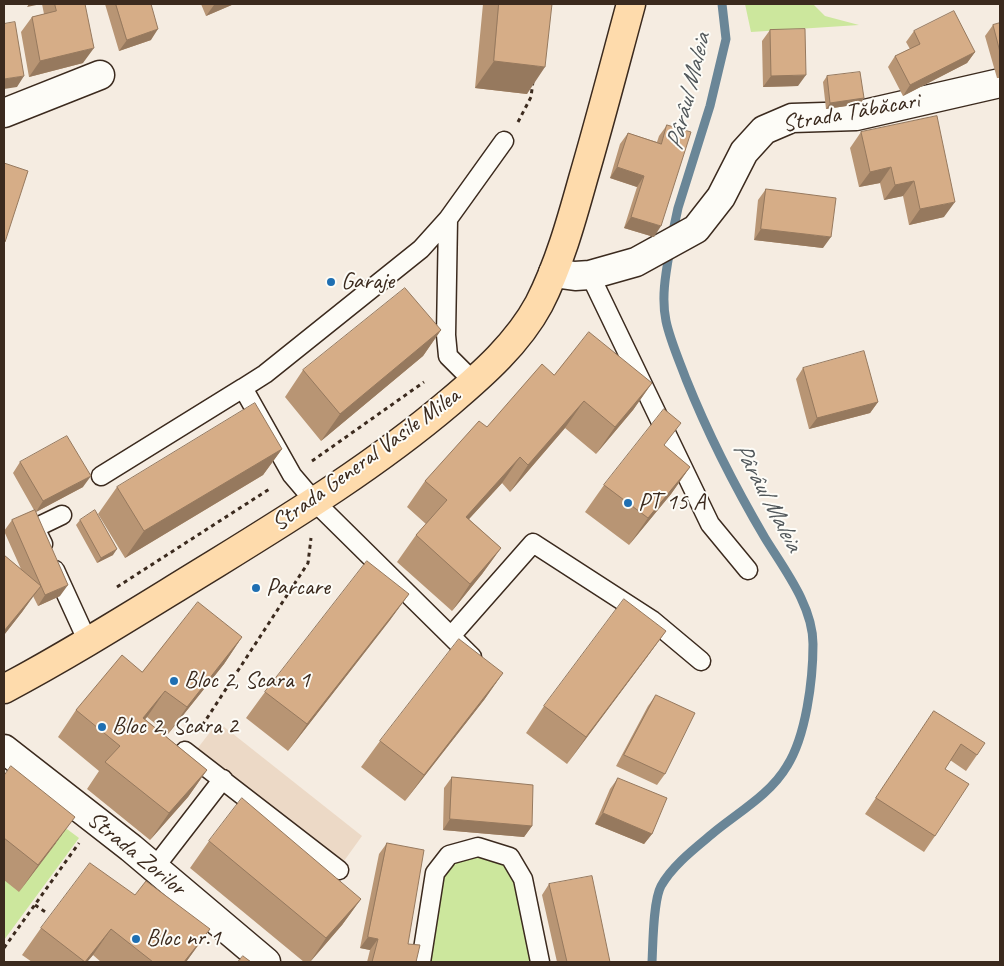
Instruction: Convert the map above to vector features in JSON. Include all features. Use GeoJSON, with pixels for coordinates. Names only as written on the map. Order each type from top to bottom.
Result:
{"type":"FeatureCollection","features":[{"type":"Feature","properties":{"kind":"main road","name":"Strada General Vasile Milea"},"geometry":{"type":"LineString","coordinates":[[4,689],[315,502],[421,427],[474,382],[523,330],[538,305],[553,273],[572,220],[631,4]]}},
{"type":"Feature","properties":{"kind":"street"},"geometry":{"type":"LineString","coordinates":[[4,113],[100,75]]}},
{"type":"Feature","properties":{"kind":"street","name":"Strada Tăbăcari"},"geometry":{"type":"LineString","coordinates":[[553,273],[575,276],[590,275],[636,262],[696,229],[721,197],[744,152],[764,130],[792,118],[856,116],[1000,83]]}},
{"type":"Feature","properties":{"kind":"street","name":"Strada Zorilor"},"geometry":{"type":"LineString","coordinates":[[4,749],[155,867],[266,962]]}},
{"type":"Feature","properties":{"kind":"lane"},"geometry":{"type":"LineString","coordinates":[[101,476],[243,388],[280,362],[420,249],[448,219],[504,141]]}},
{"type":"Feature","properties":{"kind":"lane"},"geometry":{"type":"LineString","coordinates":[[448,219],[446,335],[448,356],[474,382]]}},
{"type":"Feature","properties":{"kind":"lane"},"geometry":{"type":"LineString","coordinates":[[590,275],[710,524],[748,570]]}},
{"type":"Feature","properties":{"kind":"lane"},"geometry":{"type":"LineString","coordinates":[[243,388],[292,474],[315,502],[483,668]]}},
{"type":"Feature","properties":{"kind":"lane"},"geometry":{"type":"LineString","coordinates":[[62,515],[35,528],[87,640]]}},
{"type":"Feature","properties":{"kind":"lane"},"geometry":{"type":"LineString","coordinates":[[451,636],[533,543],[652,620],[701,661]]}},
{"type":"Feature","properties":{"kind":"lane"},"geometry":{"type":"LineString","coordinates":[[185,751],[339,870]]}},
{"type":"Feature","properties":{"kind":"lane"},"geometry":{"type":"LineString","coordinates":[[155,867],[222,779]]}},
{"type":"Feature","properties":{"kind":"lane"},"geometry":{"type":"LineString","coordinates":[[420,962],[435,873],[449,856],[478,847],[510,857],[523,878],[540,962]]}},
{"type":"Feature","properties":{"kind":"path"},"geometry":{"type":"LineString","coordinates":[[504,141],[515,128],[531,97],[534,78]]}},
{"type":"Feature","properties":{"kind":"path"},"geometry":{"type":"LineString","coordinates":[[75,614],[292,474],[452,361]]}},
{"type":"Feature","properties":{"kind":"path"},"geometry":{"type":"LineString","coordinates":[[185,751],[308,563],[315,502]]}},
{"type":"Feature","properties":{"kind":"path"},"geometry":{"type":"LineString","coordinates":[[4,948],[82,839]]}},
{"type":"Feature","properties":{"kind":"path"},"geometry":{"type":"LineString","coordinates":[[35,905],[47,913]]}},
{"type":"Feature","properties":{"kind":"shaded area"},"geometry":{"type":"Polygon","coordinates":[[[218,722],[362,836],[344,861],[197,749],[218,722]]]}},
{"type":"Feature","properties":{"kind":"green space"},"geometry":{"type":"Polygon","coordinates":[[[745,4],[813,4],[825,16],[859,25],[751,32],[745,4]]]}},
{"type":"Feature","properties":{"kind":"green space"},"geometry":{"type":"Polygon","coordinates":[[[28,800],[79,838],[4,940],[4,880],[28,800]]]}},
{"type":"Feature","properties":{"kind":"green space"},"geometry":{"type":"Polygon","coordinates":[[[480,853],[509,862],[521,887],[535,962],[426,962],[441,878],[452,860],[480,853]]]}},
{"type":"Feature","properties":{"kind":"building"},"geometry":{"type":"Polygon","coordinates":[[[55,4],[85,4],[94,48],[40,61],[32,17],[56,11],[55,4]]]}},
{"type":"Feature","properties":{"kind":"building"},"geometry":{"type":"Polygon","coordinates":[[[116,4],[151,4],[158,29],[127,40],[116,4]]]}},
{"type":"Feature","properties":{"kind":"building"},"geometry":{"type":"Polygon","coordinates":[[[499,4],[552,4],[545,67],[494,61],[499,4]]]}},
{"type":"Feature","properties":{"kind":"building"},"geometry":{"type":"Polygon","coordinates":[[[954,11],[975,52],[910,85],[895,56],[920,44],[914,31],[954,11]]]}},
{"type":"Feature","properties":{"kind":"building"},"geometry":{"type":"Polygon","coordinates":[[[15,22],[24,76],[4,79],[4,24],[15,22]]]}},
{"type":"Feature","properties":{"kind":"building"},"geometry":{"type":"Polygon","coordinates":[[[1000,23],[1000,52],[993,25],[1000,23]]]}},
{"type":"Feature","properties":{"kind":"building"},"geometry":{"type":"Polygon","coordinates":[[[805,29],[806,75],[771,76],[770,30],[805,29]]]}},
{"type":"Feature","properties":{"kind":"building"},"geometry":{"type":"Polygon","coordinates":[[[860,72],[864,98],[830,103],[827,76],[860,72]]]}},
{"type":"Feature","properties":{"kind":"building"},"geometry":{"type":"Polygon","coordinates":[[[937,116],[955,202],[920,209],[914,181],[895,185],[891,167],[870,172],[861,132],[937,116]]]}},
{"type":"Feature","properties":{"kind":"building"},"geometry":{"type":"Polygon","coordinates":[[[667,125],[691,132],[661,226],[631,217],[644,176],[617,167],[628,133],[661,144],[667,125]]]}},
{"type":"Feature","properties":{"kind":"building"},"geometry":{"type":"Polygon","coordinates":[[[4,163],[28,171],[5,242],[4,242],[4,163]]]}},
{"type":"Feature","properties":{"kind":"building"},"geometry":{"type":"Polygon","coordinates":[[[766,189],[836,198],[831,237],[761,229],[766,189]]]}},
{"type":"Feature","properties":{"kind":"building"},"geometry":{"type":"Polygon","coordinates":[[[405,288],[441,330],[340,414],[303,370],[405,288]]]}},
{"type":"Feature","properties":{"kind":"building"},"geometry":{"type":"Polygon","coordinates":[[[589,332],[652,383],[615,427],[584,401],[528,465],[520,457],[466,517],[501,548],[470,584],[416,535],[447,500],[425,481],[479,421],[487,427],[542,364],[554,375],[589,332]]]}},
{"type":"Feature","properties":{"kind":"building"},"geometry":{"type":"Polygon","coordinates":[[[864,351],[878,402],[817,418],[803,368],[864,351]]]}},
{"type":"Feature","properties":{"kind":"building"},"geometry":{"type":"Polygon","coordinates":[[[255,403],[282,449],[144,531],[117,487],[255,403]]]}},
{"type":"Feature","properties":{"kind":"building"},"geometry":{"type":"Polygon","coordinates":[[[664,409],[681,423],[664,445],[690,467],[648,518],[604,485],[664,409]]]}},
{"type":"Feature","properties":{"kind":"building"},"geometry":{"type":"Polygon","coordinates":[[[67,436],[91,476],[43,501],[20,462],[67,436]]]}},
{"type":"Feature","properties":{"kind":"building"},"geometry":{"type":"Polygon","coordinates":[[[35,510],[68,585],[45,595],[12,520],[35,510]]]}},
{"type":"Feature","properties":{"kind":"building"},"geometry":{"type":"Polygon","coordinates":[[[95,510],[117,549],[101,558],[80,520],[95,510]]]}},
{"type":"Feature","properties":{"kind":"building"},"geometry":{"type":"Polygon","coordinates":[[[4,555],[41,586],[4,631],[4,555]]]}},
{"type":"Feature","properties":{"kind":"building"},"geometry":{"type":"Polygon","coordinates":[[[367,561],[409,594],[307,724],[265,692],[367,561]]]}},
{"type":"Feature","properties":{"kind":"building"},"geometry":{"type":"Polygon","coordinates":[[[624,599],[666,631],[586,737],[544,706],[624,599]]]}},
{"type":"Feature","properties":{"kind":"building"},"geometry":{"type":"Polygon","coordinates":[[[198,602],[242,637],[187,707],[165,691],[143,718],[207,770],[169,813],[105,762],[120,746],[76,710],[122,655],[142,672],[198,602]]]}},
{"type":"Feature","properties":{"kind":"building"},"geometry":{"type":"Polygon","coordinates":[[[459,639],[503,673],[424,775],[380,741],[459,639]]]}},
{"type":"Feature","properties":{"kind":"building"},"geometry":{"type":"Polygon","coordinates":[[[656,695],[695,713],[665,774],[624,755],[656,695]]]}},
{"type":"Feature","properties":{"kind":"building"},"geometry":{"type":"Polygon","coordinates":[[[934,711],[985,743],[977,755],[961,744],[945,769],[969,784],[935,836],[876,798],[934,711]]]}},
{"type":"Feature","properties":{"kind":"building"},"geometry":{"type":"Polygon","coordinates":[[[11,766],[75,817],[38,865],[4,838],[4,776],[11,766]]]}},
{"type":"Feature","properties":{"kind":"building"},"geometry":{"type":"Polygon","coordinates":[[[452,777],[533,785],[532,826],[450,819],[452,777]]]}},
{"type":"Feature","properties":{"kind":"building"},"geometry":{"type":"Polygon","coordinates":[[[618,778],[667,798],[652,834],[603,813],[618,778]]]}},
{"type":"Feature","properties":{"kind":"building"},"geometry":{"type":"Polygon","coordinates":[[[242,798],[361,899],[326,938],[209,841],[242,798]]]}},
{"type":"Feature","properties":{"kind":"building"},"geometry":{"type":"Polygon","coordinates":[[[387,843],[424,850],[408,944],[420,945],[416,962],[372,962],[378,939],[368,937],[387,843]]]}},
{"type":"Feature","properties":{"kind":"building"},"geometry":{"type":"Polygon","coordinates":[[[90,863],[135,895],[146,881],[210,929],[184,962],[153,962],[111,929],[85,962],[41,928],[90,863]]]}},
{"type":"Feature","properties":{"kind":"building"},"geometry":{"type":"Polygon","coordinates":[[[592,876],[610,962],[567,962],[549,884],[592,876]]]}},
{"type":"Feature","properties":{"kind":"building"},"geometry":{"type":"Polygon","coordinates":[[[243,956],[251,962],[238,962],[243,956]]]}},
{"type":"Feature","properties":{"kind":"waterway","name":"Pârâul Maleia"},"geometry":{"type":"LineString","coordinates":[[672,236],[678,208],[710,106],[726,39],[722,4]]}},
{"type":"Feature","properties":{"kind":"waterway","name":"Pârâul Maleia"},"geometry":{"type":"LineString","coordinates":[[652,962],[656,902],[661,886],[677,865],[691,852],[772,786],[794,754],[804,724],[813,658],[812,630],[803,602],[722,460],[694,400],[672,343],[666,321],[664,303],[670,249]]}},
{"type":"Feature","properties":{"kind":"place","name":"Garaje"},"geometry":{"type":"Point","coordinates":[331,282]}},
{"type":"Feature","properties":{"kind":"place","name":"PT 15 A"},"geometry":{"type":"Point","coordinates":[628,503]}},
{"type":"Feature","properties":{"kind":"place","name":"Parcare"},"geometry":{"type":"Point","coordinates":[256,588]}},
{"type":"Feature","properties":{"kind":"place","name":"Bloc 2, Scara 1"},"geometry":{"type":"Point","coordinates":[174,681]}},
{"type":"Feature","properties":{"kind":"place","name":"Bloc 2, Scara 2"},"geometry":{"type":"Point","coordinates":[102,727]}},
{"type":"Feature","properties":{"kind":"place","name":"Bloc nr.1"},"geometry":{"type":"Point","coordinates":[136,939]}}]}
